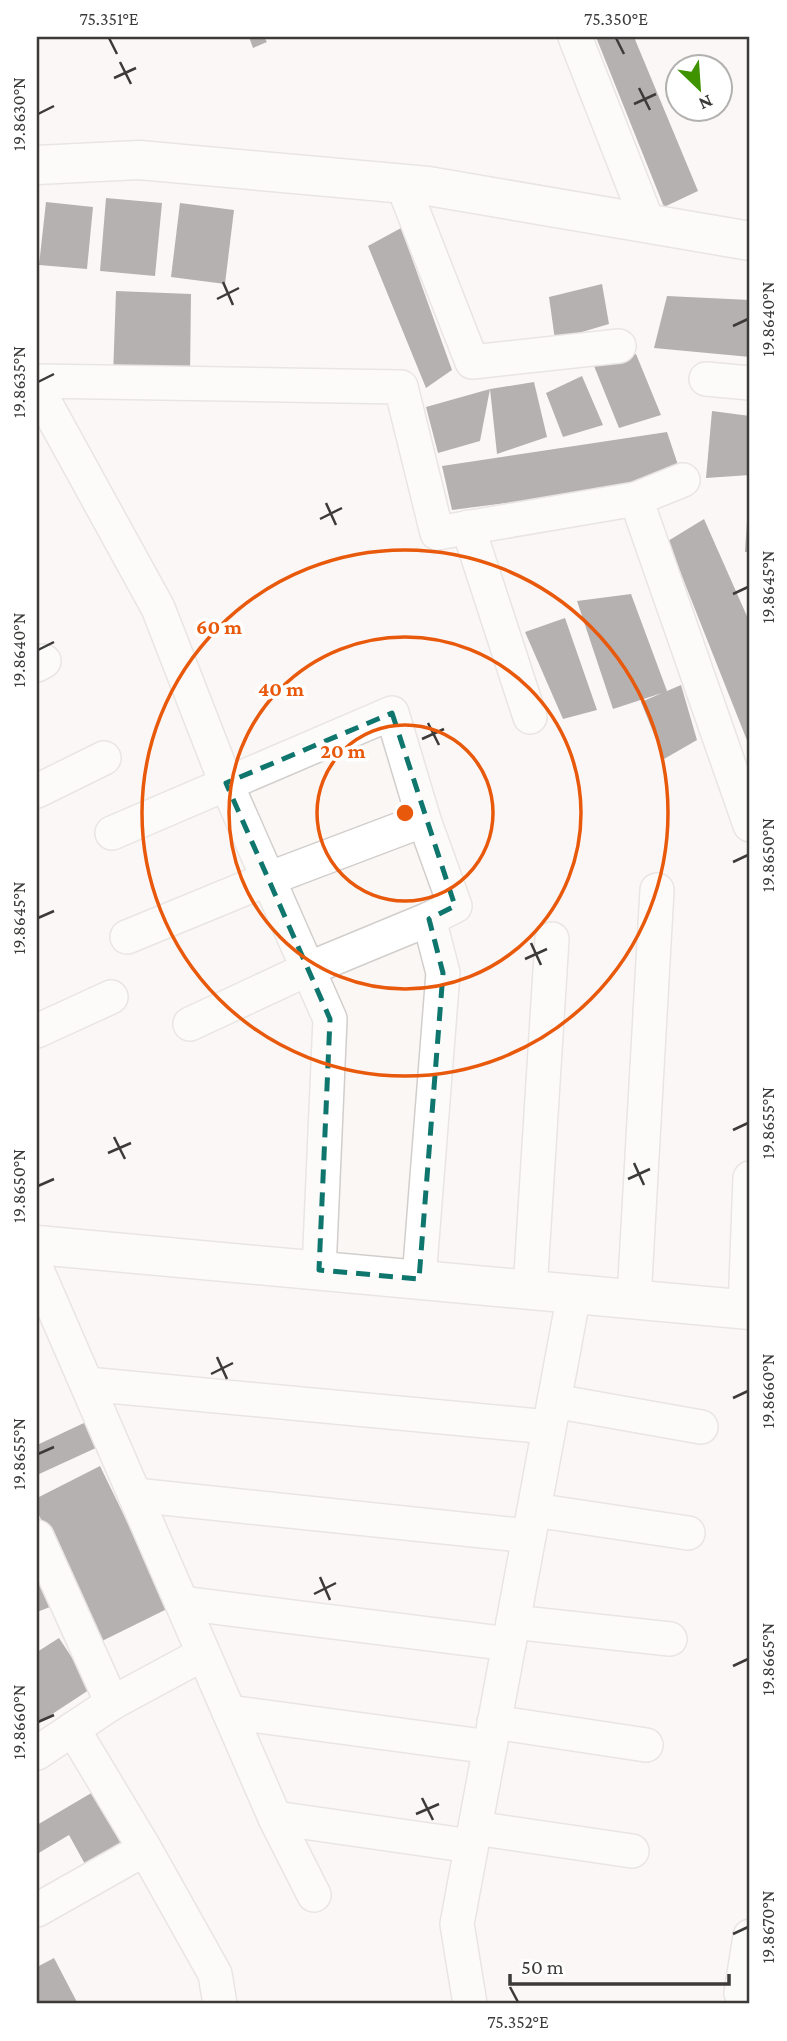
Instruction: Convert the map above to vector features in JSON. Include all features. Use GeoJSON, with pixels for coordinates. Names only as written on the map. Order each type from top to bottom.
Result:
{"type":"FeatureCollection","features":[{"type":"Feature","properties":{"kind":"street"},"geometry":{"type":"LineString","coordinates":[[575,37],[648,223]]}},
{"type":"Feature","properties":{"kind":"street"},"geometry":{"type":"LineString","coordinates":[[37,165],[139,160],[402,183],[750,241]]}},
{"type":"Feature","properties":{"kind":"street"},"geometry":{"type":"LineString","coordinates":[[402,183],[472,362],[619,346]]}},
{"type":"Feature","properties":{"kind":"street"},"geometry":{"type":"LineString","coordinates":[[706,379],[750,383]]}},
{"type":"Feature","properties":{"kind":"street"},"geometry":{"type":"LineString","coordinates":[[37,381],[401,387],[437,533],[636,499],[683,480]]}},
{"type":"Feature","properties":{"kind":"street"},"geometry":{"type":"LineString","coordinates":[[37,388],[158,608],[226,783],[330,1019],[320,1270]]}},
{"type":"Feature","properties":{"kind":"street"},"geometry":{"type":"LineString","coordinates":[[636,499],[750,825]]}},
{"type":"Feature","properties":{"kind":"street"},"geometry":{"type":"LineString","coordinates":[[468,527],[530,717]]}},
{"type":"Feature","properties":{"kind":"street"},"geometry":{"type":"LineString","coordinates":[[112,833],[392,713],[424,820],[455,906],[308,969],[190,1024]]}},
{"type":"Feature","properties":{"kind":"street"},"geometry":{"type":"LineString","coordinates":[[37,791],[104,758]]}},
{"type":"Feature","properties":{"kind":"street"},"geometry":{"type":"LineString","coordinates":[[127,937],[268,879],[424,820]]}},
{"type":"Feature","properties":{"kind":"street"},"geometry":{"type":"LineString","coordinates":[[634,1299],[657,890]]}},
{"type":"Feature","properties":{"kind":"street"},"geometry":{"type":"LineString","coordinates":[[419,1279],[443,972],[429,919]]}},
{"type":"Feature","properties":{"kind":"street"},"geometry":{"type":"LineString","coordinates":[[530,1290],[552,939]]}},
{"type":"Feature","properties":{"kind":"street"},"geometry":{"type":"LineString","coordinates":[[37,1031],[111,998]]}},
{"type":"Feature","properties":{"kind":"street"},"geometry":{"type":"LineString","coordinates":[[37,1245],[748,1309],[750,1178]]}},
{"type":"Feature","properties":{"kind":"street"},"geometry":{"type":"LineString","coordinates":[[37,1270],[275,1818],[314,1895]]}},
{"type":"Feature","properties":{"kind":"street"},"geometry":{"type":"LineString","coordinates":[[470,2004],[457,1924],[574,1294]]}},
{"type":"Feature","properties":{"kind":"street"},"geometry":{"type":"LineString","coordinates":[[87,1384],[552,1414],[701,1427]]}},
{"type":"Feature","properties":{"kind":"street"},"geometry":{"type":"LineString","coordinates":[[135,1495],[688,1533]]}},
{"type":"Feature","properties":{"kind":"street"},"geometry":{"type":"LineString","coordinates":[[37,1537],[113,1703]]}},
{"type":"Feature","properties":{"kind":"street"},"geometry":{"type":"LineString","coordinates":[[181,1603],[511,1633],[670,1639]]}},
{"type":"Feature","properties":{"kind":"street"},"geometry":{"type":"LineString","coordinates":[[37,1753],[113,1703],[203,1654]]}},
{"type":"Feature","properties":{"kind":"street"},"geometry":{"type":"LineString","coordinates":[[229,1712],[646,1745]]}},
{"type":"Feature","properties":{"kind":"street"},"geometry":{"type":"LineString","coordinates":[[73,1729],[145,1849],[215,1974],[220,2004]]}},
{"type":"Feature","properties":{"kind":"street"},"geometry":{"type":"LineString","coordinates":[[275,1818],[632,1851]]}},
{"type":"Feature","properties":{"kind":"street"},"geometry":{"type":"LineString","coordinates":[[37,1910],[145,1849]]}},
{"type":"Feature","properties":{"kind":"street"},"geometry":{"type":"LineString","coordinates":[[736,1995],[750,1936]]}},
{"type":"Feature","properties":{"kind":"highlighted area"},"geometry":{"type":"Polygon","coordinates":[[[392,713],[455,906],[429,919],[443,973],[419,1279],[319,1270],[330,1019],[226,783],[392,713]]]}},
{"type":"Feature","properties":{"kind":"building"},"geometry":{"type":"Polygon","coordinates":[[[249,37],[264,37],[267,42],[253,48],[249,37]]]}},
{"type":"Feature","properties":{"kind":"building"},"geometry":{"type":"Polygon","coordinates":[[[596,37],[634,37],[664,109],[664,122],[669,122],[698,191],[664,207],[596,37]]]}},
{"type":"Feature","properties":{"kind":"building"},"geometry":{"type":"Polygon","coordinates":[[[106,198],[162,203],[155,276],[100,271],[106,198]]]}},
{"type":"Feature","properties":{"kind":"building"},"geometry":{"type":"Polygon","coordinates":[[[46,202],[93,207],[87,269],[39,265],[46,202]]]}},
{"type":"Feature","properties":{"kind":"building"},"geometry":{"type":"Polygon","coordinates":[[[180,203],[234,210],[225,284],[171,277],[180,203]]]}},
{"type":"Feature","properties":{"kind":"building"},"geometry":{"type":"Polygon","coordinates":[[[401,228],[452,370],[426,388],[368,246],[401,228]]]}},
{"type":"Feature","properties":{"kind":"building"},"geometry":{"type":"Polygon","coordinates":[[[602,284],[609,324],[555,340],[549,297],[602,284]]]}},
{"type":"Feature","properties":{"kind":"building"},"geometry":{"type":"Polygon","coordinates":[[[116,291],[191,294],[190,376],[113,376],[116,291]]]}},
{"type":"Feature","properties":{"kind":"building"},"geometry":{"type":"Polygon","coordinates":[[[667,296],[750,300],[750,357],[654,348],[667,296]]]}},
{"type":"Feature","properties":{"kind":"building"},"geometry":{"type":"Polygon","coordinates":[[[636,354],[661,415],[619,428],[594,366],[636,354]]]}},
{"type":"Feature","properties":{"kind":"building"},"geometry":{"type":"Polygon","coordinates":[[[582,376],[603,425],[563,437],[546,393],[582,376]]]}},
{"type":"Feature","properties":{"kind":"building"},"geometry":{"type":"Polygon","coordinates":[[[534,382],[547,437],[497,454],[490,389],[534,382]]]}},
{"type":"Feature","properties":{"kind":"building"},"geometry":{"type":"Polygon","coordinates":[[[490,389],[480,441],[438,453],[426,407],[490,389]]]}},
{"type":"Feature","properties":{"kind":"building"},"geometry":{"type":"Polygon","coordinates":[[[712,411],[750,416],[750,475],[706,478],[712,411]]]}},
{"type":"Feature","properties":{"kind":"building"},"geometry":{"type":"Polygon","coordinates":[[[667,432],[683,480],[452,510],[442,466],[667,432]]]}},
{"type":"Feature","properties":{"kind":"building"},"geometry":{"type":"Polygon","coordinates":[[[748,506],[750,552],[745,552],[748,506]]]}},
{"type":"Feature","properties":{"kind":"building"},"geometry":{"type":"Polygon","coordinates":[[[704,519],[750,623],[750,748],[668,541],[704,519]]]}},
{"type":"Feature","properties":{"kind":"building"},"geometry":{"type":"Polygon","coordinates":[[[631,594],[667,691],[681,685],[697,740],[664,759],[641,702],[662,693],[613,709],[577,601],[631,594]]]}},
{"type":"Feature","properties":{"kind":"building"},"geometry":{"type":"Polygon","coordinates":[[[565,618],[597,710],[563,719],[525,632],[565,618]]]}},
{"type":"Feature","properties":{"kind":"building"},"geometry":{"type":"Polygon","coordinates":[[[86,1422],[98,1447],[37,1475],[37,1445],[86,1422]]]}},
{"type":"Feature","properties":{"kind":"building"},"geometry":{"type":"Polygon","coordinates":[[[100,1466],[169,1608],[100,1642],[37,1511],[37,1498],[100,1466]]]}},
{"type":"Feature","properties":{"kind":"building"},"geometry":{"type":"Polygon","coordinates":[[[37,1575],[50,1607],[37,1612],[37,1575]]]}},
{"type":"Feature","properties":{"kind":"building"},"geometry":{"type":"Polygon","coordinates":[[[59,1638],[92,1688],[37,1724],[37,1652],[59,1638]]]}},
{"type":"Feature","properties":{"kind":"building"},"geometry":{"type":"Polygon","coordinates":[[[93,1792],[124,1844],[86,1866],[69,1835],[37,1854],[37,1825],[93,1792]]]}},
{"type":"Feature","properties":{"kind":"building"},"geometry":{"type":"Polygon","coordinates":[[[54,1958],[78,2004],[37,2004],[37,1967],[54,1958]]]}}]}
